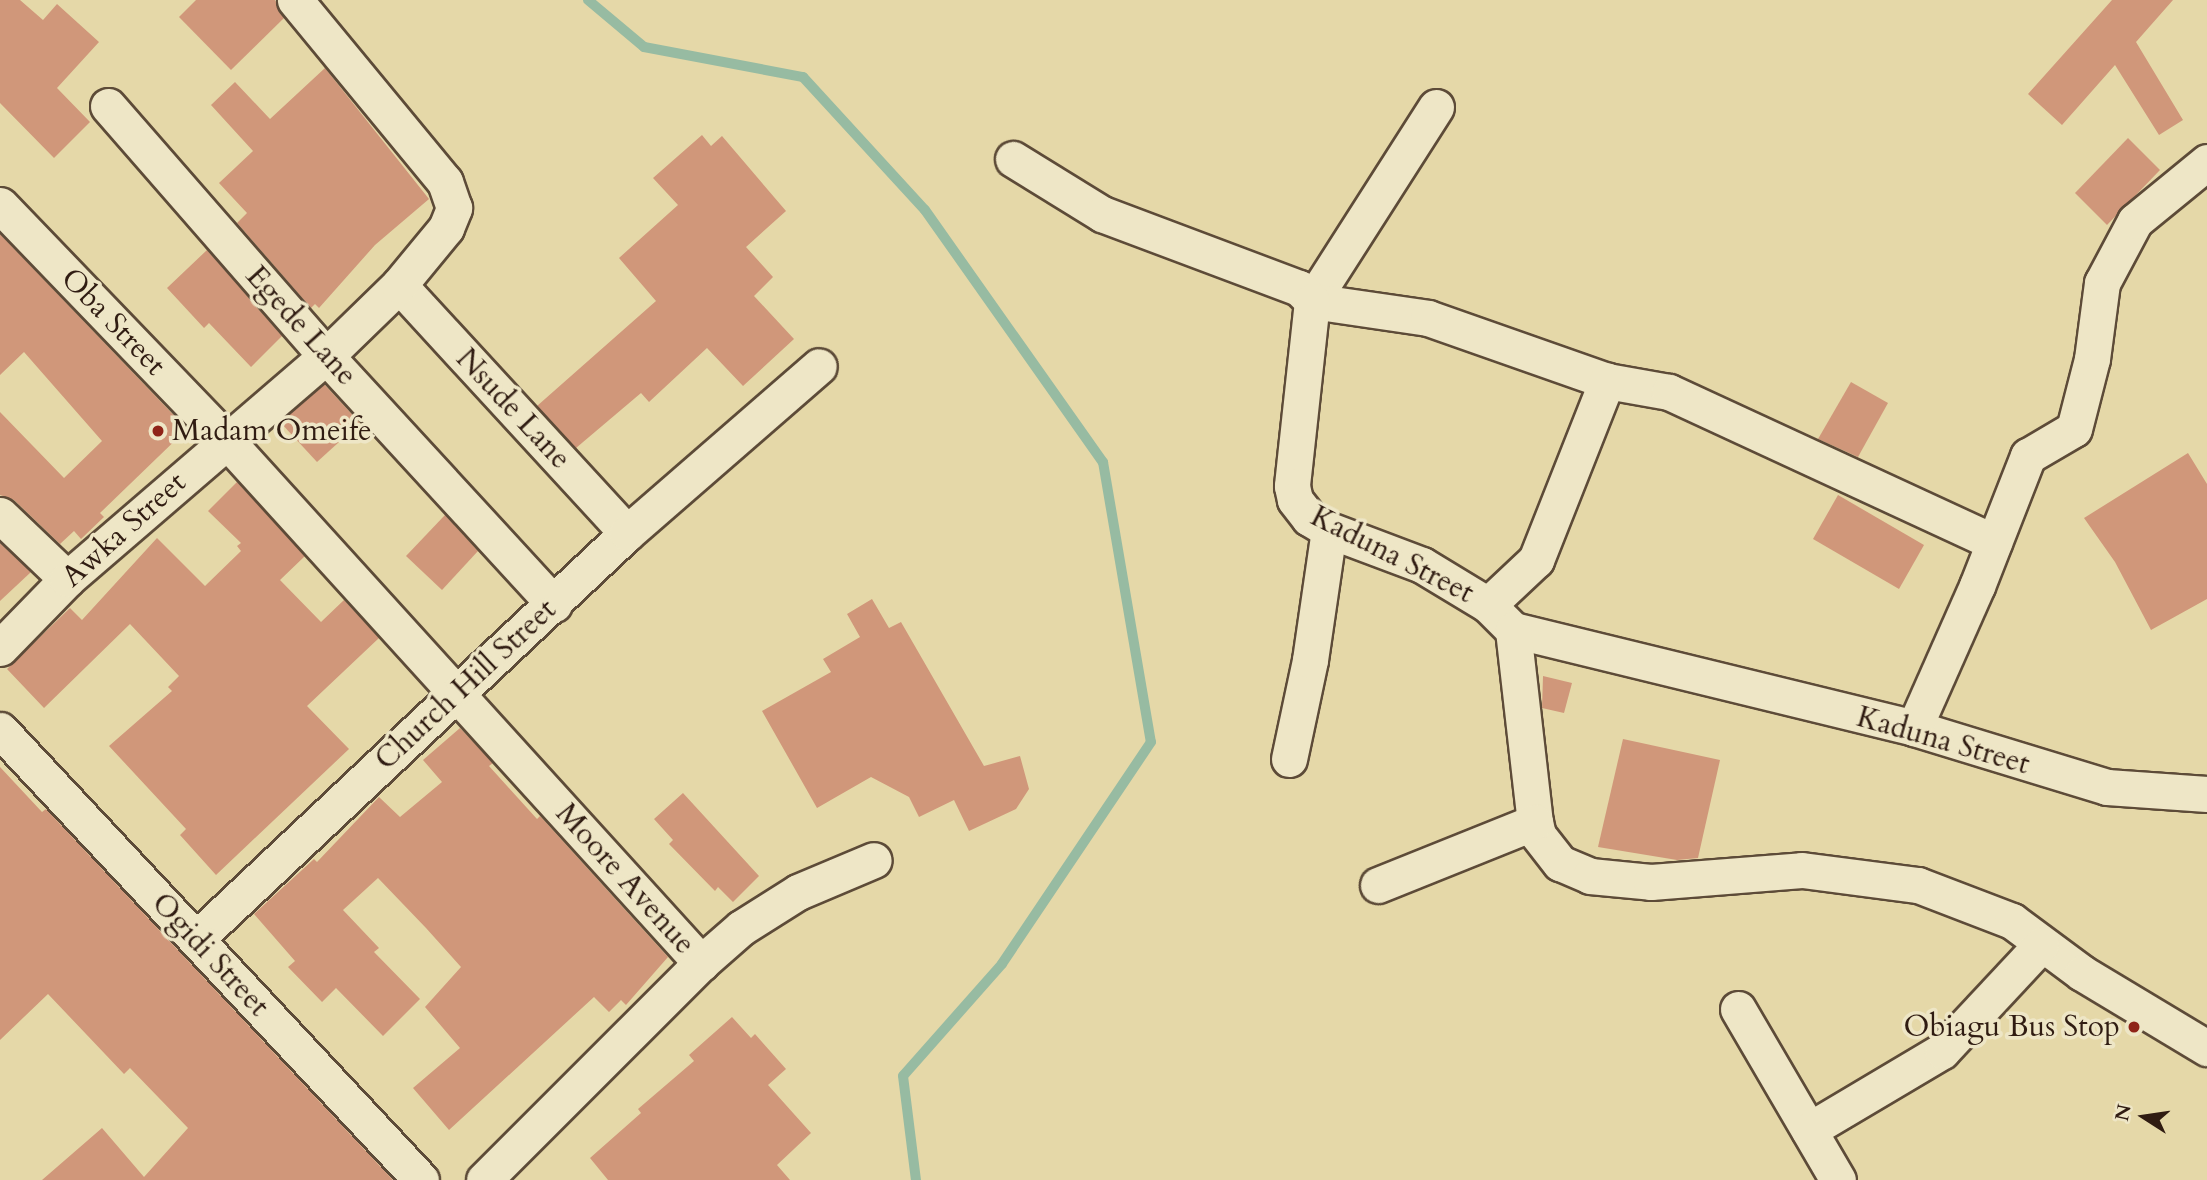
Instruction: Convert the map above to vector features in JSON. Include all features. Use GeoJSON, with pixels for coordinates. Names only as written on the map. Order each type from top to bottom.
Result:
{"type":"FeatureCollection","features":[{"type":"Feature","properties":{"kind":"street","name":"Awka Street"},"geometry":{"type":"LineString","coordinates":[[0,648],[67,579],[326,356],[399,285],[446,228],[454,208],[445,182],[295,0]]}},
{"type":"Feature","properties":{"kind":"street","name":"Egede Lane"},"geometry":{"type":"LineString","coordinates":[[108,106],[326,356],[554,604]]}},
{"type":"Feature","properties":{"kind":"street"},"geometry":{"type":"LineString","coordinates":[[1312,301],[1436,107]]}},
{"type":"Feature","properties":{"kind":"street"},"geometry":{"type":"LineString","coordinates":[[1013,159],[1102,214],[1299,288],[1312,301],[1428,318],[1607,381],[1669,392],[1994,542]]}},
{"type":"Feature","properties":{"kind":"street"},"geometry":{"type":"LineString","coordinates":[[1913,728],[1994,542],[2028,456],[2074,429],[2092,359],[2102,283],[2135,221],[2207,162]]}},
{"type":"Feature","properties":{"kind":"street","name":"Oba Street"},"geometry":{"type":"LineString","coordinates":[[0,205],[226,440],[456,692]]}},
{"type":"Feature","properties":{"kind":"street","name":"Nsude Lane"},"geometry":{"type":"LineString","coordinates":[[399,285],[627,533]]}},
{"type":"Feature","properties":{"kind":"street","name":"Kaduna Street"},"geometry":{"type":"LineString","coordinates":[[1312,301],[1292,486],[1295,500],[1309,518],[1329,530],[1422,565],[1488,605],[1513,630],[1913,728],[2107,787],[2207,794]]}},
{"type":"Feature","properties":{"kind":"street","name":"Church Hill Street"},"geometry":{"type":"LineString","coordinates":[[196,939],[627,533],[819,366]]}},
{"type":"Feature","properties":{"kind":"street"},"geometry":{"type":"LineString","coordinates":[[1488,605],[1536,560],[1607,381]]}},
{"type":"Feature","properties":{"kind":"street"},"geometry":{"type":"LineString","coordinates":[[0,515],[67,579]]}},
{"type":"Feature","properties":{"kind":"street"},"geometry":{"type":"LineString","coordinates":[[1289,759],[1310,660],[1329,530]]}},
{"type":"Feature","properties":{"kind":"street"},"geometry":{"type":"LineString","coordinates":[[1513,630],[1535,822],[1538,835],[1560,863],[1590,876],[1651,882],[1801,870],[1918,885],[2011,921],[2041,945],[2207,1048]]}},
{"type":"Feature","properties":{"kind":"street","name":"Moore Avenue"},"geometry":{"type":"LineString","coordinates":[[456,692],[701,963],[484,1180]]}},
{"type":"Feature","properties":{"kind":"street","name":"Ogidi Street"},"geometry":{"type":"LineString","coordinates":[[0,730],[421,1180]]}},
{"type":"Feature","properties":{"kind":"street"},"geometry":{"type":"LineString","coordinates":[[1378,885],[1535,822]]}},
{"type":"Feature","properties":{"kind":"street"},"geometry":{"type":"LineString","coordinates":[[701,963],[741,928],[798,892],[874,860]]}},
{"type":"Feature","properties":{"kind":"street"},"geometry":{"type":"LineString","coordinates":[[1809,1130],[1942,1051],[2041,945]]}},
{"type":"Feature","properties":{"kind":"street"},"geometry":{"type":"LineString","coordinates":[[1738,1009],[1838,1180]]}},
{"type":"Feature","properties":{"kind":"building"},"geometry":{"type":"Polygon","coordinates":[[[0,0],[20,0],[43,20],[57,4],[99,42],[57,88],[90,122],[54,158],[0,103],[0,0]]]}},
{"type":"Feature","properties":{"kind":"building"},"geometry":{"type":"Polygon","coordinates":[[[196,0],[275,0],[284,18],[231,70],[179,17],[196,0]]]}},
{"type":"Feature","properties":{"kind":"building"},"geometry":{"type":"Polygon","coordinates":[[[2112,0],[2173,0],[2136,42],[2183,120],[2159,135],[2115,65],[2062,125],[2028,94],[2112,0]]]}},
{"type":"Feature","properties":{"kind":"building"},"geometry":{"type":"Polygon","coordinates":[[[325,68],[429,199],[375,245],[319,308],[315,304],[311,308],[237,223],[247,213],[219,183],[253,151],[211,105],[235,82],[270,119],[325,68]]]}},
{"type":"Feature","properties":{"kind":"building"},"geometry":{"type":"Polygon","coordinates":[[[702,135],[711,146],[722,136],[786,211],[746,247],[773,277],[754,296],[794,339],[743,386],[707,348],[649,402],[641,393],[576,448],[537,406],[656,301],[619,258],[678,205],[653,178],[702,135]]]}},
{"type":"Feature","properties":{"kind":"building"},"geometry":{"type":"Polygon","coordinates":[[[2128,138],[2160,170],[2107,225],[2075,193],[2128,138]]]}},
{"type":"Feature","properties":{"kind":"building"},"geometry":{"type":"Polygon","coordinates":[[[0,234],[187,429],[100,513],[104,517],[81,539],[74,531],[60,544],[14,500],[0,495],[0,412],[64,478],[102,441],[24,352],[0,375],[0,234]]]}},
{"type":"Feature","properties":{"kind":"building"},"geometry":{"type":"Polygon","coordinates":[[[207,250],[282,336],[251,367],[209,323],[204,328],[167,288],[207,250]]]}},
{"type":"Feature","properties":{"kind":"building"},"geometry":{"type":"Polygon","coordinates":[[[1851,382],[1888,403],[1858,457],[1818,439],[1851,382]]]}},
{"type":"Feature","properties":{"kind":"building"},"geometry":{"type":"Polygon","coordinates":[[[324,384],[360,423],[317,462],[280,422],[324,384]]]}},
{"type":"Feature","properties":{"kind":"building"},"geometry":{"type":"Polygon","coordinates":[[[2188,453],[2207,484],[2207,599],[2151,630],[2115,562],[2084,518],[2188,453]]]}},
{"type":"Feature","properties":{"kind":"building"},"geometry":{"type":"Polygon","coordinates":[[[237,482],[305,556],[280,580],[321,622],[344,600],[379,638],[307,706],[349,749],[216,875],[180,835],[186,829],[109,746],[172,691],[168,687],[179,676],[130,624],[44,708],[7,669],[70,608],[82,620],[157,538],[205,586],[241,551],[237,546],[241,543],[208,511],[237,482]]]}},
{"type":"Feature","properties":{"kind":"building"},"geometry":{"type":"Polygon","coordinates":[[[1838,495],[1924,545],[1899,589],[1813,539],[1838,495]]]}},
{"type":"Feature","properties":{"kind":"building"},"geometry":{"type":"Polygon","coordinates":[[[445,515],[478,551],[442,590],[406,556],[445,515]]]}},
{"type":"Feature","properties":{"kind":"building"},"geometry":{"type":"Polygon","coordinates":[[[0,543],[31,572],[0,601],[0,543]]]}},
{"type":"Feature","properties":{"kind":"building"},"geometry":{"type":"Polygon","coordinates":[[[872,599],[889,628],[901,622],[984,766],[1020,756],[1029,789],[1016,809],[969,831],[954,800],[919,817],[909,797],[871,777],[817,808],[762,711],[831,672],[823,659],[860,637],[847,614],[872,599]]]}},
{"type":"Feature","properties":{"kind":"building"},"geometry":{"type":"Polygon","coordinates":[[[1543,676],[1572,683],[1564,713],[1542,708],[1543,676]]]}},
{"type":"Feature","properties":{"kind":"building"},"geometry":{"type":"Polygon","coordinates":[[[460,728],[493,763],[489,766],[537,819],[540,816],[668,957],[626,1005],[621,1000],[609,1012],[594,997],[449,1130],[413,1088],[460,1048],[425,1007],[461,967],[426,928],[378,878],[343,910],[379,948],[374,952],[420,999],[383,1036],[336,988],[322,1002],[288,967],[295,961],[254,914],[314,859],[317,862],[379,797],[400,817],[442,782],[423,760],[460,728]]]}},
{"type":"Feature","properties":{"kind":"building"},"geometry":{"type":"Polygon","coordinates":[[[1623,739],[1720,760],[1698,858],[1677,860],[1598,847],[1623,739]]]}},
{"type":"Feature","properties":{"kind":"building"},"geometry":{"type":"Polygon","coordinates":[[[0,767],[42,812],[46,809],[393,1180],[42,1180],[102,1128],[144,1177],[188,1128],[130,1068],[124,1074],[48,994],[0,1040],[0,767]]]}},
{"type":"Feature","properties":{"kind":"building"},"geometry":{"type":"Polygon","coordinates":[[[683,793],[759,876],[733,902],[718,887],[715,891],[669,844],[673,840],[654,819],[683,793]]]}},
{"type":"Feature","properties":{"kind":"building"},"geometry":{"type":"Polygon","coordinates":[[[732,1017],[751,1038],[755,1034],[786,1069],[768,1085],[811,1133],[777,1165],[790,1180],[608,1180],[590,1158],[641,1113],[638,1109],[694,1061],[689,1055],[732,1017]]]}},
{"type":"Feature","properties":{"kind":"waterway"},"geometry":{"type":"LineString","coordinates":[[588,0],[644,47],[803,77],[925,210],[1103,462],[1151,742],[1002,964],[903,1076],[916,1180]]}},
{"type":"Feature","properties":{"kind":"place","name":"Madam Omeife"},"geometry":{"type":"Point","coordinates":[158,431]}},
{"type":"Feature","properties":{"kind":"place","name":"Obiagu Bus Stop"},"geometry":{"type":"Point","coordinates":[2134,1027]}}]}
